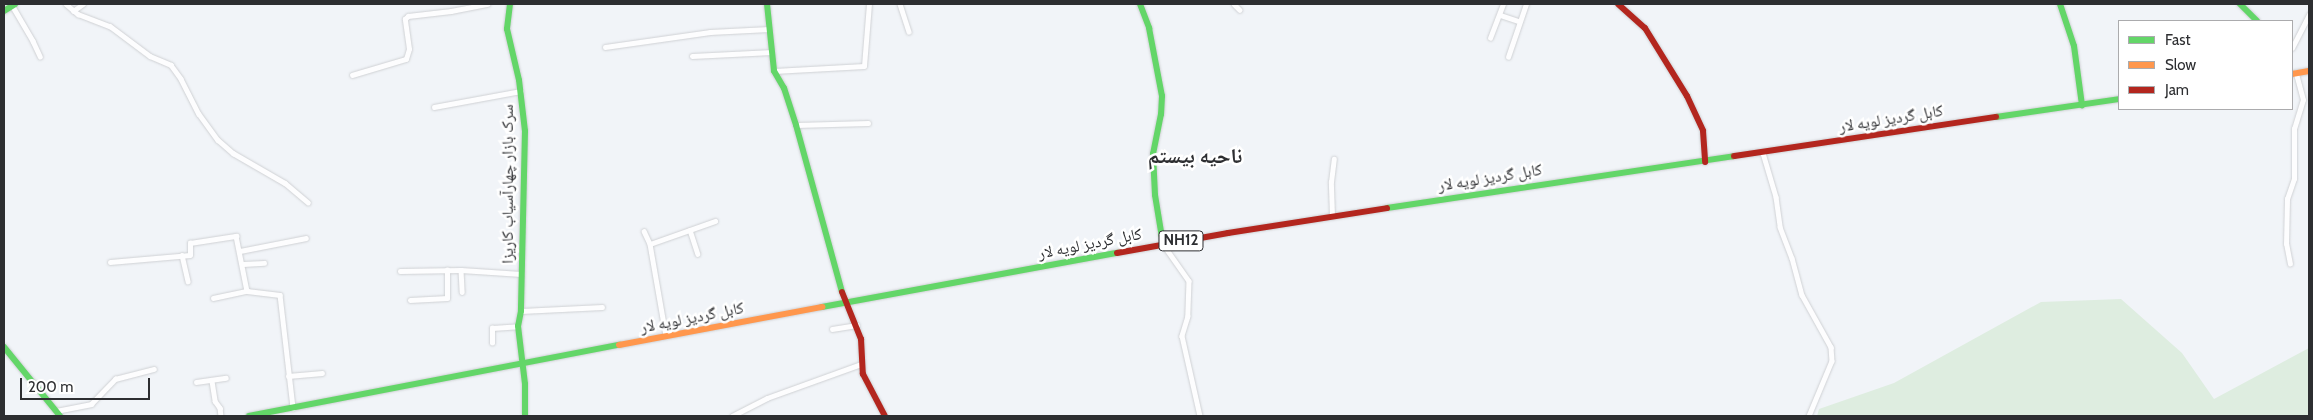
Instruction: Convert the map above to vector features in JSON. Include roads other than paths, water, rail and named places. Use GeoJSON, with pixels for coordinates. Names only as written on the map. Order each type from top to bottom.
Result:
{"type":"FeatureCollection","features":[{"type":"Feature","properties":{"kind":"main road","name":"سرک بازار چهارآسیاب کاریزا"},"geometry":{"type":"LineString","coordinates":[[510,4],[508,29],[521,91],[525,131],[521,311],[518,326],[525,384],[525,416]]}},
{"type":"Feature","properties":{"kind":"main road"},"geometry":{"type":"LineString","coordinates":[[767,4],[774,71],[784,88],[796,125],[845,303],[857,325],[861,339],[863,374],[885,416]]}},
{"type":"Feature","properties":{"kind":"main road"},"geometry":{"type":"LineString","coordinates":[[1140,4],[1149,28],[1162,96],[1160,121],[1153,154],[1155,195],[1163,244]]}},
{"type":"Feature","properties":{"kind":"main road"},"geometry":{"type":"LineString","coordinates":[[1618,4],[1645,28],[1688,96],[1703,131],[1705,162]]}},
{"type":"Feature","properties":{"kind":"main road"},"geometry":{"type":"LineString","coordinates":[[2060,4],[2074,46],[2082,105]]}},
{"type":"Feature","properties":{"kind":"main road"},"geometry":{"type":"LineString","coordinates":[[2240,4],[2255,20]]}},
{"type":"Feature","properties":{"kind":"main road"},"geometry":{"type":"LineString","coordinates":[[4,11],[13,5]]}},
{"type":"Feature","properties":{"kind":"main road"},"geometry":{"type":"LineString","coordinates":[[2294,74],[2309,71]]}},
{"type":"Feature","properties":{"kind":"main road","name":"کابل گردیز لویه لار"},"geometry":{"type":"LineString","coordinates":[[249,416],[522,366],[666,336],[1163,244],[1332,216],[2118,99]]}},
{"type":"Feature","properties":{"kind":"main road"},"geometry":{"type":"LineString","coordinates":[[4,347],[58,414]]}},
{"type":"Feature","properties":{"kind":"street"},"geometry":{"type":"LineString","coordinates":[[66,4],[73,10],[110,26],[150,56],[171,65],[181,79],[199,114],[218,140],[233,152],[285,184],[308,202]]}},
{"type":"Feature","properties":{"kind":"street"},"geometry":{"type":"LineString","coordinates":[[73,10],[83,4]]}},
{"type":"Feature","properties":{"kind":"street"},"geometry":{"type":"LineString","coordinates":[[352,75],[406,60],[409,49],[405,18],[408,16],[451,11],[487,4]]}},
{"type":"Feature","properties":{"kind":"street"},"geometry":{"type":"LineString","coordinates":[[774,71],[864,66],[869,4]]}},
{"type":"Feature","properties":{"kind":"street"},"geometry":{"type":"LineString","coordinates":[[900,4],[909,32]]}},
{"type":"Feature","properties":{"kind":"street"},"geometry":{"type":"LineString","coordinates":[[1234,4],[1240,10]]}},
{"type":"Feature","properties":{"kind":"street"},"geometry":{"type":"LineString","coordinates":[[1490,38],[1503,4]]}},
{"type":"Feature","properties":{"kind":"street"},"geometry":{"type":"LineString","coordinates":[[1508,57],[1526,4]]}},
{"type":"Feature","properties":{"kind":"street"},"geometry":{"type":"LineString","coordinates":[[13,5],[40,56]]}},
{"type":"Feature","properties":{"kind":"street"},"geometry":{"type":"LineString","coordinates":[[2293,46],[2309,14]]}},
{"type":"Feature","properties":{"kind":"street"},"geometry":{"type":"LineString","coordinates":[[1500,15],[1520,21]]}},
{"type":"Feature","properties":{"kind":"street"},"geometry":{"type":"LineString","coordinates":[[605,47],[710,32],[769,29]]}},
{"type":"Feature","properties":{"kind":"street"},"geometry":{"type":"LineString","coordinates":[[692,56],[772,52]]}},
{"type":"Feature","properties":{"kind":"street"},"geometry":{"type":"LineString","coordinates":[[2290,264],[2286,244],[2287,198],[2294,179],[2294,128],[2303,100],[2294,74]]}},
{"type":"Feature","properties":{"kind":"street"},"geometry":{"type":"LineString","coordinates":[[434,107],[521,91]]}},
{"type":"Feature","properties":{"kind":"street"},"geometry":{"type":"LineString","coordinates":[[796,125],[868,123]]}},
{"type":"Feature","properties":{"kind":"street"},"geometry":{"type":"LineString","coordinates":[[1762,153],[1776,197],[1780,227],[1792,258],[1802,295],[1830,347],[1832,361],[1809,416]]}},
{"type":"Feature","properties":{"kind":"street"},"geometry":{"type":"LineString","coordinates":[[1332,216],[1331,182],[1334,159]]}},
{"type":"Feature","properties":{"kind":"street"},"geometry":{"type":"LineString","coordinates":[[650,244],[715,221]]}},
{"type":"Feature","properties":{"kind":"street"},"geometry":{"type":"LineString","coordinates":[[690,230],[698,254]]}},
{"type":"Feature","properties":{"kind":"street"},"geometry":{"type":"LineString","coordinates":[[644,231],[650,244],[666,336]]}},
{"type":"Feature","properties":{"kind":"street"},"geometry":{"type":"LineString","coordinates":[[110,262],[190,254],[190,243],[236,236],[246,291]]}},
{"type":"Feature","properties":{"kind":"street"},"geometry":{"type":"LineString","coordinates":[[240,251],[306,238]]}},
{"type":"Feature","properties":{"kind":"street"},"geometry":{"type":"LineString","coordinates":[[1163,244],[1165,251],[1189,281],[1188,316],[1182,336],[1200,416]]}},
{"type":"Feature","properties":{"kind":"street"},"geometry":{"type":"LineString","coordinates":[[182,255],[188,281]]}},
{"type":"Feature","properties":{"kind":"street"},"geometry":{"type":"LineString","coordinates":[[242,264],[264,263]]}},
{"type":"Feature","properties":{"kind":"street"},"geometry":{"type":"LineString","coordinates":[[410,300],[447,298],[447,270]]}},
{"type":"Feature","properties":{"kind":"street"},"geometry":{"type":"LineString","coordinates":[[400,271],[461,270],[522,274]]}},
{"type":"Feature","properties":{"kind":"street"},"geometry":{"type":"LineString","coordinates":[[461,270],[462,292]]}},
{"type":"Feature","properties":{"kind":"street"},"geometry":{"type":"LineString","coordinates":[[214,298],[246,291],[280,295],[293,408]]}},
{"type":"Feature","properties":{"kind":"street"},"geometry":{"type":"LineString","coordinates":[[521,311],[602,307]]}},
{"type":"Feature","properties":{"kind":"street"},"geometry":{"type":"LineString","coordinates":[[832,329],[857,325]]}},
{"type":"Feature","properties":{"kind":"street"},"geometry":{"type":"LineString","coordinates":[[492,343],[492,328],[518,326]]}},
{"type":"Feature","properties":{"kind":"street"},"geometry":{"type":"LineString","coordinates":[[732,416],[767,398],[861,364]]}},
{"type":"Feature","properties":{"kind":"street"},"geometry":{"type":"LineString","coordinates":[[58,414],[91,404],[115,379],[154,369]]}},
{"type":"Feature","properties":{"kind":"street"},"geometry":{"type":"LineString","coordinates":[[288,376],[322,373]]}},
{"type":"Feature","properties":{"kind":"street"},"geometry":{"type":"LineString","coordinates":[[196,382],[226,378]]}},
{"type":"Feature","properties":{"kind":"street"},"geometry":{"type":"LineString","coordinates":[[212,381],[215,401],[220,408],[221,416]]}},
{"type":"Feature","properties":{"kind":"district","name":"ناحیه بیستم"},"geometry":{"type":"Point","coordinates":[1195,156]}}]}
